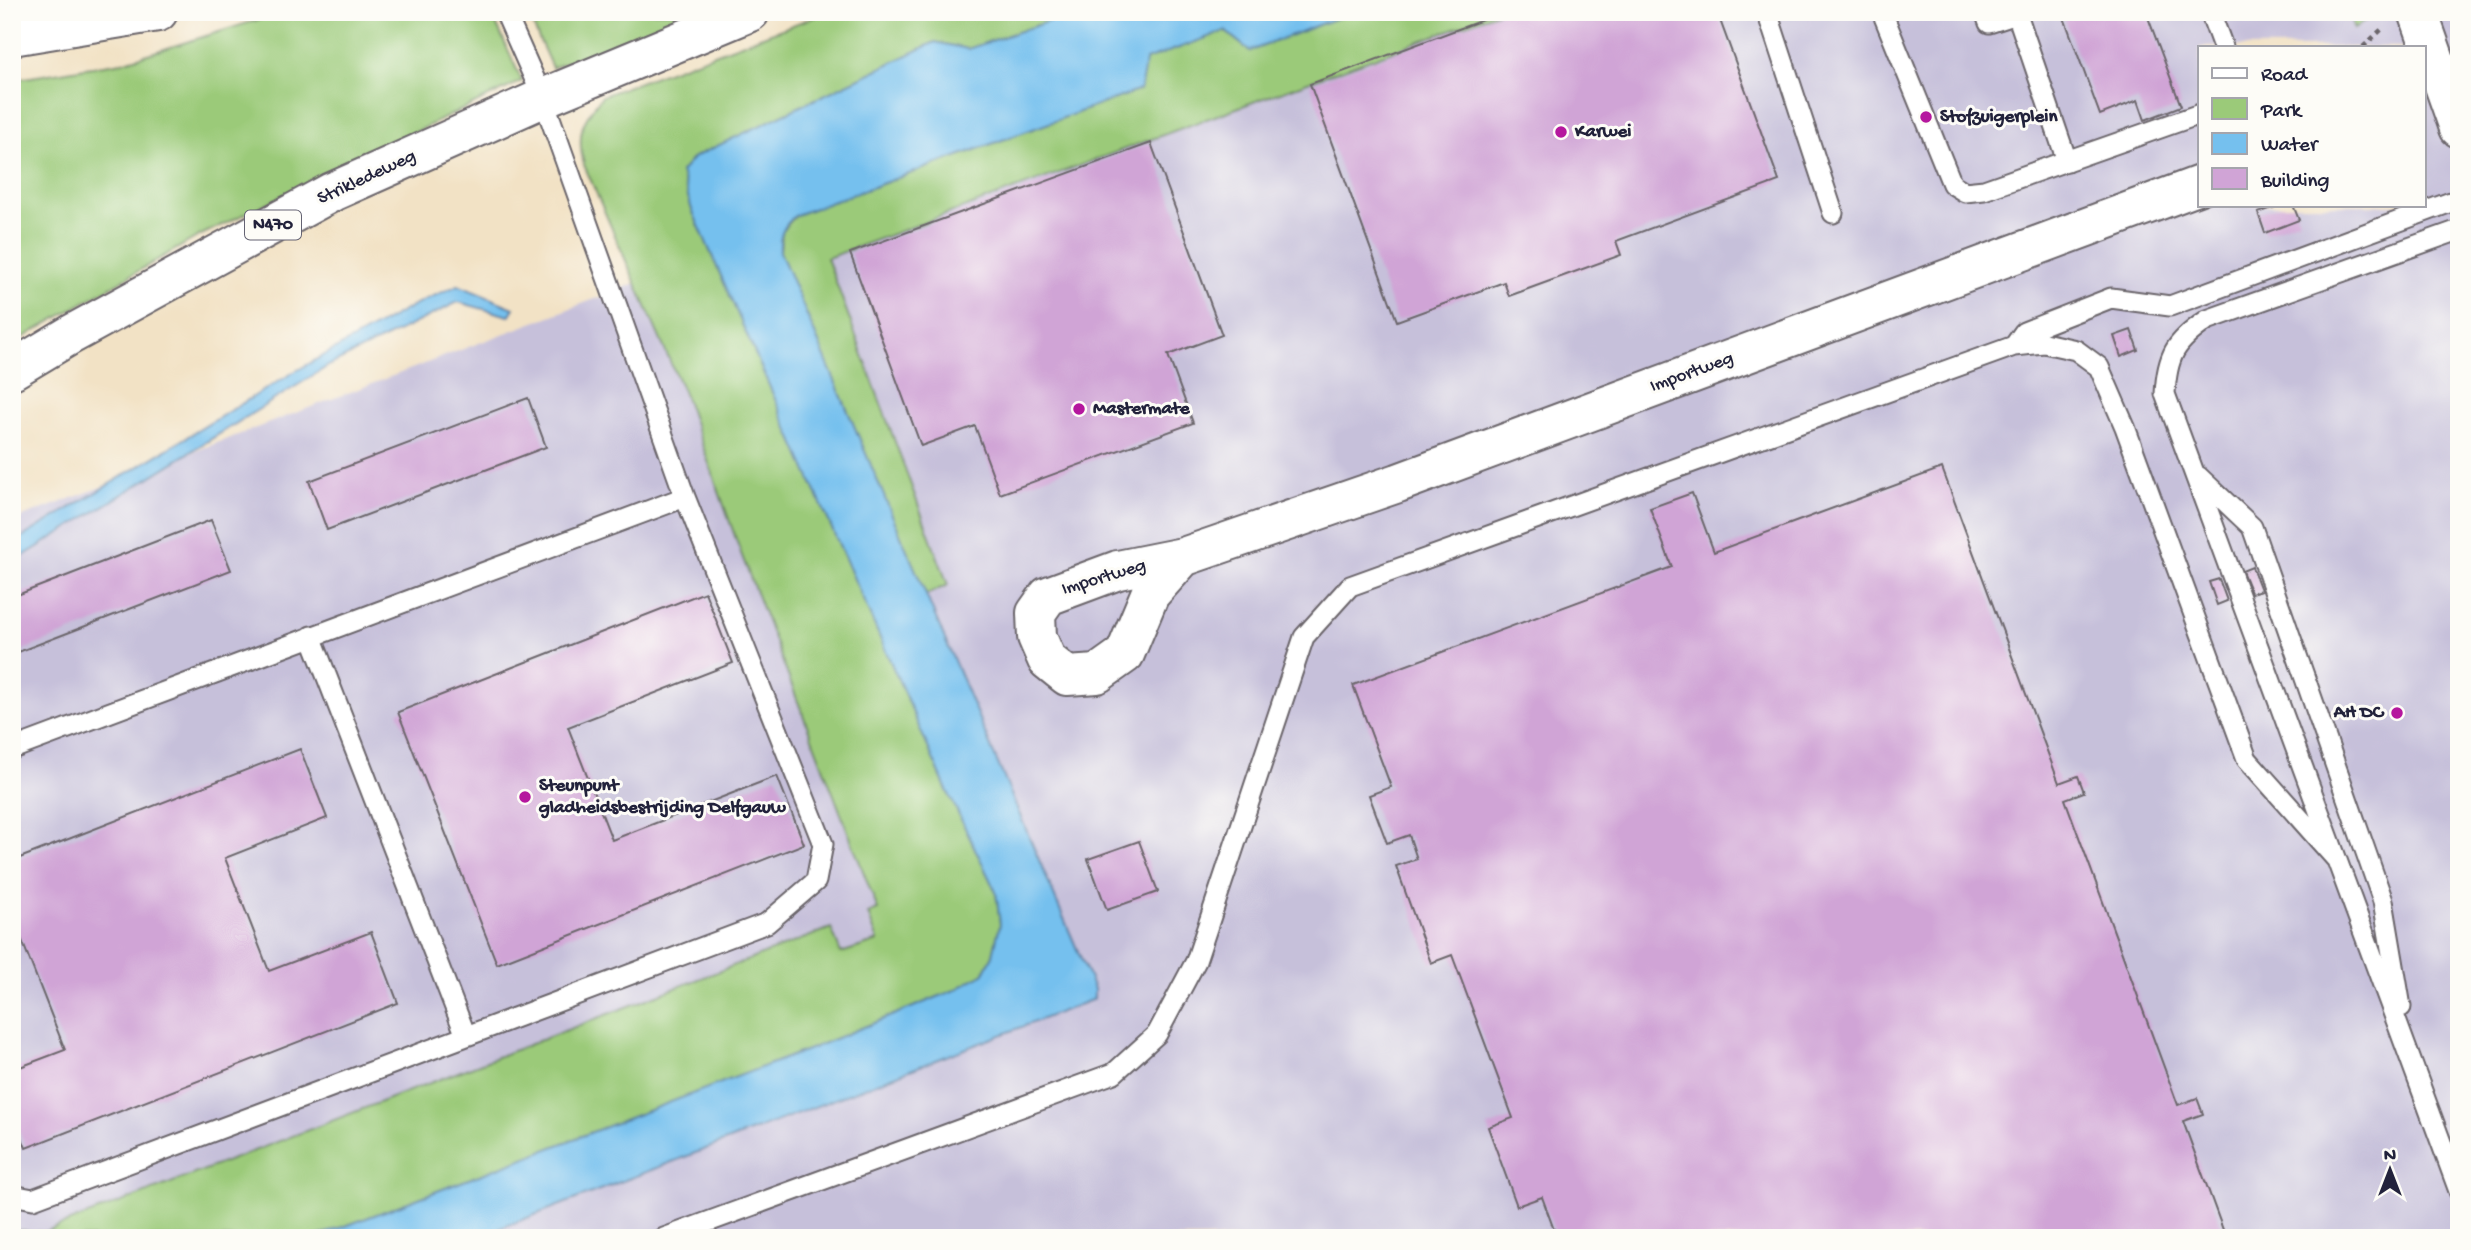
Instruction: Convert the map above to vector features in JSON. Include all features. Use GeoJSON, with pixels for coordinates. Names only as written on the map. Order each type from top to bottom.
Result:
{"type":"FeatureCollection","features":[{"type":"Feature","properties":{"kind":"street"},"geometry":{"type":"LineString","coordinates":[[12,36],[158,12]]}},
{"type":"Feature","properties":{"kind":"street","name":"Strikledeweg"},"geometry":{"type":"LineString","coordinates":[[12,370],[72,334],[332,192],[543,98],[750,12]]}},
{"type":"Feature","properties":{"kind":"street"},"geometry":{"type":"LineString","coordinates":[[2418,12],[2447,105]]}},
{"type":"Feature","properties":{"kind":"street","name":"Importweg"},"geometry":{"type":"LineString","coordinates":[[1183,557],[1398,483],[2198,186]]}},
{"type":"Feature","properties":{"kind":"lane"},"geometry":{"type":"LineString","coordinates":[[12,1195],[33,1199],[767,923],[816,881],[824,844],[685,497],[543,98],[505,12]]}},
{"type":"Feature","properties":{"kind":"lane"},"geometry":{"type":"LineString","coordinates":[[1767,12],[1833,213]]}},
{"type":"Feature","properties":{"kind":"lane"},"geometry":{"type":"LineString","coordinates":[[1882,12],[1952,184],[1965,192],[1984,190],[2198,115]]}},
{"type":"Feature","properties":{"kind":"lane"},"geometry":{"type":"LineString","coordinates":[[1985,12],[1989,23],[2019,13],[2067,161]]}},
{"type":"Feature","properties":{"kind":"lane"},"geometry":{"type":"LineString","coordinates":[[2210,12],[2223,46]]}},
{"type":"Feature","properties":{"kind":"lane"},"geometry":{"type":"LineString","coordinates":[[2014,346],[2024,332],[2111,298],[2170,306],[2459,199]]}},
{"type":"Feature","properties":{"kind":"lane"},"geometry":{"type":"LineString","coordinates":[[2459,230],[2207,320],[2184,336],[2167,364],[2165,394],[2459,1191]]}},
{"type":"Feature","properties":{"kind":"lane"},"geometry":{"type":"LineString","coordinates":[[664,1238],[1114,1073],[1157,1034],[1195,961],[1304,637],[1350,586],[2014,346],[2044,343],[2076,350],[2099,367],[2125,427],[2247,759],[2336,859]]}},
{"type":"Feature","properties":{"kind":"lane"},"geometry":{"type":"LineString","coordinates":[[2194,472],[2252,527],[2383,901],[2408,1053]]}},
{"type":"Feature","properties":{"kind":"lane"},"geometry":{"type":"LineString","coordinates":[[12,749],[685,497]]}},
{"type":"Feature","properties":{"kind":"lane"},"geometry":{"type":"LineString","coordinates":[[311,636],[466,1036]]}},
{"type":"Feature","properties":{"kind":"shaded area"},"geometry":{"type":"Polygon","coordinates":[[[1368,12],[2459,12],[2459,1238],[12,1238],[12,521],[1107,104],[1368,12]]]}},
{"type":"Feature","properties":{"kind":"green space"},"geometry":{"type":"Polygon","coordinates":[[[283,12],[491,12],[522,81],[199,236],[12,344],[12,80],[122,62],[283,12]]]}},
{"type":"Feature","properties":{"kind":"green space"},"geometry":{"type":"Polygon","coordinates":[[[527,12],[695,12],[552,68],[527,12]]]}},
{"type":"Feature","properties":{"kind":"green space"},"geometry":{"type":"Polygon","coordinates":[[[827,12],[1075,12],[968,49],[935,42],[694,157],[681,172],[692,210],[946,788],[996,892],[1000,924],[993,955],[984,973],[955,990],[810,1049],[314,1238],[12,1238],[12,1230],[44,1232],[831,928],[841,953],[878,941],[868,914],[878,910],[742,556],[683,391],[584,165],[581,144],[585,120],[602,96],[827,12]]]}},
{"type":"Feature","properties":{"kind":"green space"},"geometry":{"type":"Polygon","coordinates":[[[1352,12],[1499,12],[827,258],[948,585],[926,595],[780,252],[782,231],[796,215],[1140,90],[1145,60],[1225,31],[1250,51],[1352,12]]]}},
{"type":"Feature","properties":{"kind":"green space"},"geometry":{"type":"Polygon","coordinates":[[[2348,12],[2377,12],[2354,29],[2348,12]]]}},
{"type":"Feature","properties":{"kind":"water"},"geometry":{"type":"Polygon","coordinates":[[[1075,12],[1352,12],[1250,51],[1225,31],[1146,60],[1140,90],[796,215],[783,231],[780,252],[1094,989],[1094,999],[475,1238],[314,1238],[810,1049],[955,990],[984,973],[993,955],[1000,924],[996,892],[946,788],[692,210],[681,172],[694,157],[935,42],[968,49],[1075,12]]]}},
{"type":"Feature","properties":{"kind":"water"},"geometry":{"type":"Polygon","coordinates":[[[458,285],[514,308],[509,316],[458,302],[330,365],[12,563],[12,543],[294,372],[420,302],[458,285]]]}},
{"type":"Feature","properties":{"kind":"building"},"geometry":{"type":"Polygon","coordinates":[[[1504,12],[1717,12],[1779,181],[1616,241],[1621,255],[1509,296],[1504,282],[1397,321],[1310,84],[1504,12]]]}},
{"type":"Feature","properties":{"kind":"building"},"geometry":{"type":"Polygon","coordinates":[[[2062,12],[2146,12],[2181,106],[2145,120],[2138,100],[2100,115],[2062,12]]]}},
{"type":"Feature","properties":{"kind":"building"},"geometry":{"type":"Polygon","coordinates":[[[1151,143],[1222,335],[1168,355],[1193,423],[1000,494],[975,426],[921,446],[850,253],[1151,143]]]}},
{"type":"Feature","properties":{"kind":"building"},"geometry":{"type":"Polygon","coordinates":[[[2278,206],[2293,206],[2299,220],[2265,233],[2258,213],[2278,206]]]}},
{"type":"Feature","properties":{"kind":"building"},"geometry":{"type":"Polygon","coordinates":[[[2131,330],[2138,350],[2121,357],[2114,336],[2131,330]]]}},
{"type":"Feature","properties":{"kind":"building"},"geometry":{"type":"Polygon","coordinates":[[[528,398],[546,447],[327,530],[309,481],[528,398]]]}},
{"type":"Feature","properties":{"kind":"building"},"geometry":{"type":"Polygon","coordinates":[[[1942,468],[2059,783],[2078,776],[2084,792],[2065,799],[2178,1105],[2197,1098],[2203,1114],[2183,1121],[2226,1238],[1557,1238],[1542,1197],[1517,1206],[1488,1127],[1513,1118],[1452,955],[1431,963],[1396,866],[1417,859],[1409,835],[1387,843],[1369,795],[1391,787],[1353,685],[1672,567],[1650,508],[1692,493],[1714,552],[1942,468]]]}},
{"type":"Feature","properties":{"kind":"building"},"geometry":{"type":"Polygon","coordinates":[[[211,520],[231,570],[13,654],[12,597],[211,520]]]}},
{"type":"Feature","properties":{"kind":"building"},"geometry":{"type":"Polygon","coordinates":[[[2252,567],[2261,590],[2251,593],[2242,571],[2252,567]]]}},
{"type":"Feature","properties":{"kind":"building"},"geometry":{"type":"Polygon","coordinates":[[[2219,579],[2227,601],[2217,605],[2209,582],[2219,579]]]}},
{"type":"Feature","properties":{"kind":"building"},"geometry":{"type":"Polygon","coordinates":[[[705,592],[733,663],[568,727],[612,840],[777,776],[804,844],[497,964],[398,712],[705,592]]]}},
{"type":"Feature","properties":{"kind":"building"},"geometry":{"type":"Polygon","coordinates":[[[300,749],[327,818],[225,858],[269,971],[371,932],[398,1003],[26,1148],[12,1113],[12,1070],[65,1050],[21,938],[12,941],[12,861],[300,749]]]}},
{"type":"Feature","properties":{"kind":"building"},"geometry":{"type":"Polygon","coordinates":[[[1139,841],[1158,892],[1107,910],[1088,859],[1139,841]]]}},
{"type":"Feature","properties":{"kind":"place","name":"Stofzuigerplein"},"geometry":{"type":"Point","coordinates":[1926,117]}},
{"type":"Feature","properties":{"kind":"place","name":"Karwei"},"geometry":{"type":"Point","coordinates":[1561,132]}},
{"type":"Feature","properties":{"kind":"place","name":"Mastermate"},"geometry":{"type":"Point","coordinates":[1079,409]}},
{"type":"Feature","properties":{"kind":"place","name":"AH DC"},"geometry":{"type":"Point","coordinates":[2397,713]}},
{"type":"Feature","properties":{"kind":"place","name":"Steunpunt gladheidsbestrijding Delfgauw"},"geometry":{"type":"Point","coordinates":[525,797]}}]}
